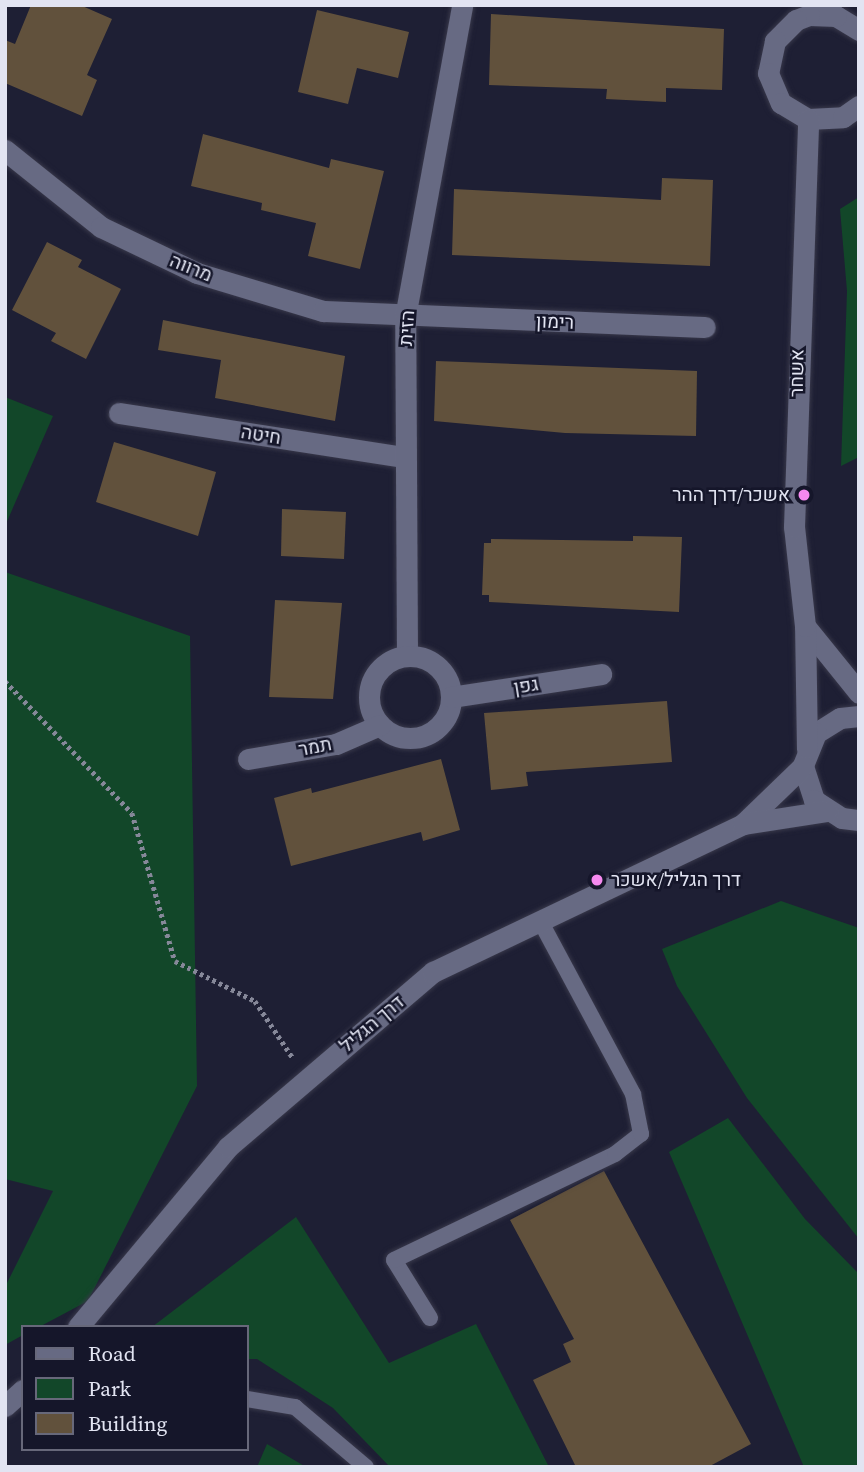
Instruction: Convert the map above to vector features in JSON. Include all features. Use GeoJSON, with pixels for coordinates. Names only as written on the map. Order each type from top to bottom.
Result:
{"type":"FeatureCollection","features":[{"type":"Feature","properties":{"kind":"street","name":"הזית"},"geometry":{"type":"LineString","coordinates":[[407,656],[405,317],[462,5]]}},
{"type":"Feature","properties":{"kind":"street"},"geometry":{"type":"LineString","coordinates":[[790,5],[785,29],[769,56],[772,88],[781,103],[808,119],[843,117],[859,106]]}},
{"type":"Feature","properties":{"kind":"street"},"geometry":{"type":"LineString","coordinates":[[785,29],[809,15],[836,11],[859,30]]}},
{"type":"Feature","properties":{"kind":"street","name":"אשחר"},"geometry":{"type":"LineString","coordinates":[[805,758],[805,626],[794,527],[808,119]]}},
{"type":"Feature","properties":{"kind":"street","name":"מרווה"},"geometry":{"type":"LineString","coordinates":[[5,150],[100,227],[198,273],[323,310],[405,317]]}},
{"type":"Feature","properties":{"kind":"street","name":"רימון"},"geometry":{"type":"LineString","coordinates":[[405,317],[705,327]]}},
{"type":"Feature","properties":{"kind":"street","name":"חיטה"},"geometry":{"type":"LineString","coordinates":[[119,413],[404,457]]}},
{"type":"Feature","properties":{"kind":"street"},"geometry":{"type":"LineString","coordinates":[[805,626],[859,693]]}},
{"type":"Feature","properties":{"kind":"street"},"geometry":{"type":"LineString","coordinates":[[407,656],[438,667],[451,697],[446,718],[420,737],[399,736],[380,725],[370,705],[372,682],[392,659],[407,656]]}},
{"type":"Feature","properties":{"kind":"street","name":"גפן"},"geometry":{"type":"LineString","coordinates":[[451,697],[601,674]]}},
{"type":"Feature","properties":{"kind":"street","name":"דרך הגליל"},"geometry":{"type":"LineString","coordinates":[[743,824],[805,758],[827,724],[859,716]]}},
{"type":"Feature","properties":{"kind":"street","name":"תמר"},"geometry":{"type":"LineString","coordinates":[[248,759],[336,744],[380,725]]}},
{"type":"Feature","properties":{"kind":"street"},"geometry":{"type":"LineString","coordinates":[[805,758],[810,792],[827,811],[859,820]]}},
{"type":"Feature","properties":{"kind":"street","name":"דרך הגליל"},"geometry":{"type":"LineString","coordinates":[[80,1325],[228,1147],[433,972],[542,924],[743,824],[827,811]]}},
{"type":"Feature","properties":{"kind":"street"},"geometry":{"type":"LineString","coordinates":[[5,1406],[21,1392]]}},
{"type":"Feature","properties":{"kind":"lane"},"geometry":{"type":"LineString","coordinates":[[430,1318],[394,1261],[615,1154],[641,1135],[633,1094],[542,924]]}},
{"type":"Feature","properties":{"kind":"lane"},"geometry":{"type":"LineString","coordinates":[[248,1399],[295,1408],[366,1467]]}},
{"type":"Feature","properties":{"kind":"path"},"geometry":{"type":"LineString","coordinates":[[5,681],[132,813],[175,961],[255,1001],[308,1079]]}},
{"type":"Feature","properties":{"kind":"green space"},"geometry":{"type":"Polygon","coordinates":[[[859,197],[859,457],[841,466],[847,291],[840,209],[859,197]]]}},
{"type":"Feature","properties":{"kind":"green space"},"geometry":{"type":"Polygon","coordinates":[[[5,397],[53,416],[5,526],[5,397]]]}},
{"type":"Feature","properties":{"kind":"green space"},"geometry":{"type":"Polygon","coordinates":[[[5,572],[190,636],[197,1086],[88,1301],[43,1325],[21,1325],[21,1336],[5,1345],[5,1287],[53,1191],[5,1179],[5,572]]]}},
{"type":"Feature","properties":{"kind":"green space"},"geometry":{"type":"Polygon","coordinates":[[[781,901],[859,928],[859,1239],[747,1098],[677,986],[662,949],[781,901]]]}},
{"type":"Feature","properties":{"kind":"green space"},"geometry":{"type":"Polygon","coordinates":[[[728,1118],[805,1219],[859,1274],[859,1467],[804,1467],[669,1152],[728,1118]]]}},
{"type":"Feature","properties":{"kind":"green space"},"geometry":{"type":"Polygon","coordinates":[[[296,1217],[389,1363],[476,1324],[549,1467],[390,1467],[333,1408],[257,1359],[248,1359],[248,1325],[155,1325],[296,1217]]]}},
{"type":"Feature","properties":{"kind":"green space"},"geometry":{"type":"Polygon","coordinates":[[[267,1444],[306,1467],[257,1467],[267,1444]]]}},
{"type":"Feature","properties":{"kind":"building"},"geometry":{"type":"Polygon","coordinates":[[[31,5],[80,5],[112,19],[87,75],[97,80],[82,116],[5,83],[5,40],[15,44],[31,5]]]}},
{"type":"Feature","properties":{"kind":"building"},"geometry":{"type":"Polygon","coordinates":[[[317,10],[409,32],[398,78],[357,68],[348,104],[298,92],[317,10]]]}},
{"type":"Feature","properties":{"kind":"building"},"geometry":{"type":"Polygon","coordinates":[[[491,14],[724,29],[722,90],[666,88],[666,102],[606,99],[607,89],[489,85],[491,14]]]}},
{"type":"Feature","properties":{"kind":"building"},"geometry":{"type":"Polygon","coordinates":[[[203,134],[329,168],[331,159],[384,171],[360,269],[308,256],[316,223],[261,210],[262,203],[191,186],[203,134]]]}},
{"type":"Feature","properties":{"kind":"building"},"geometry":{"type":"Polygon","coordinates":[[[662,178],[713,180],[710,266],[452,255],[454,189],[661,200],[662,178]]]}},
{"type":"Feature","properties":{"kind":"building"},"geometry":{"type":"Polygon","coordinates":[[[47,242],[82,260],[78,267],[121,289],[86,359],[51,341],[56,333],[12,310],[47,242]]]}},
{"type":"Feature","properties":{"kind":"building"},"geometry":{"type":"Polygon","coordinates":[[[163,320],[345,356],[335,421],[215,398],[221,360],[158,350],[163,320]]]}},
{"type":"Feature","properties":{"kind":"building"},"geometry":{"type":"Polygon","coordinates":[[[436,361],[697,371],[696,436],[565,433],[434,421],[436,361]]]}},
{"type":"Feature","properties":{"kind":"building"},"geometry":{"type":"Polygon","coordinates":[[[114,442],[216,472],[198,536],[96,502],[114,442]]]}},
{"type":"Feature","properties":{"kind":"building"},"geometry":{"type":"Polygon","coordinates":[[[282,509],[346,512],[344,559],[281,556],[282,509]]]}},
{"type":"Feature","properties":{"kind":"building"},"geometry":{"type":"Polygon","coordinates":[[[633,536],[682,537],[679,612],[489,602],[489,595],[482,595],[484,543],[491,543],[491,539],[633,541],[633,536]]]}},
{"type":"Feature","properties":{"kind":"building"},"geometry":{"type":"Polygon","coordinates":[[[275,600],[342,603],[333,699],[269,697],[275,600]]]}},
{"type":"Feature","properties":{"kind":"building"},"geometry":{"type":"Polygon","coordinates":[[[667,701],[672,762],[526,772],[528,786],[491,790],[484,713],[667,701]]]}},
{"type":"Feature","properties":{"kind":"building"},"geometry":{"type":"Polygon","coordinates":[[[441,759],[460,830],[423,841],[421,832],[291,866],[274,798],[311,788],[312,793],[441,759]]]}},
{"type":"Feature","properties":{"kind":"building"},"geometry":{"type":"Polygon","coordinates":[[[604,1171],[751,1444],[710,1466],[576,1467],[533,1380],[571,1362],[563,1344],[574,1339],[510,1220],[604,1171]]]}},
{"type":"Feature","properties":{"kind":"place","name":"אשכר/דרך ההר"},"geometry":{"type":"Point","coordinates":[804,495]}},
{"type":"Feature","properties":{"kind":"place","name":"דרך הגליל/אשכר"},"geometry":{"type":"Point","coordinates":[597,880]}}]}
